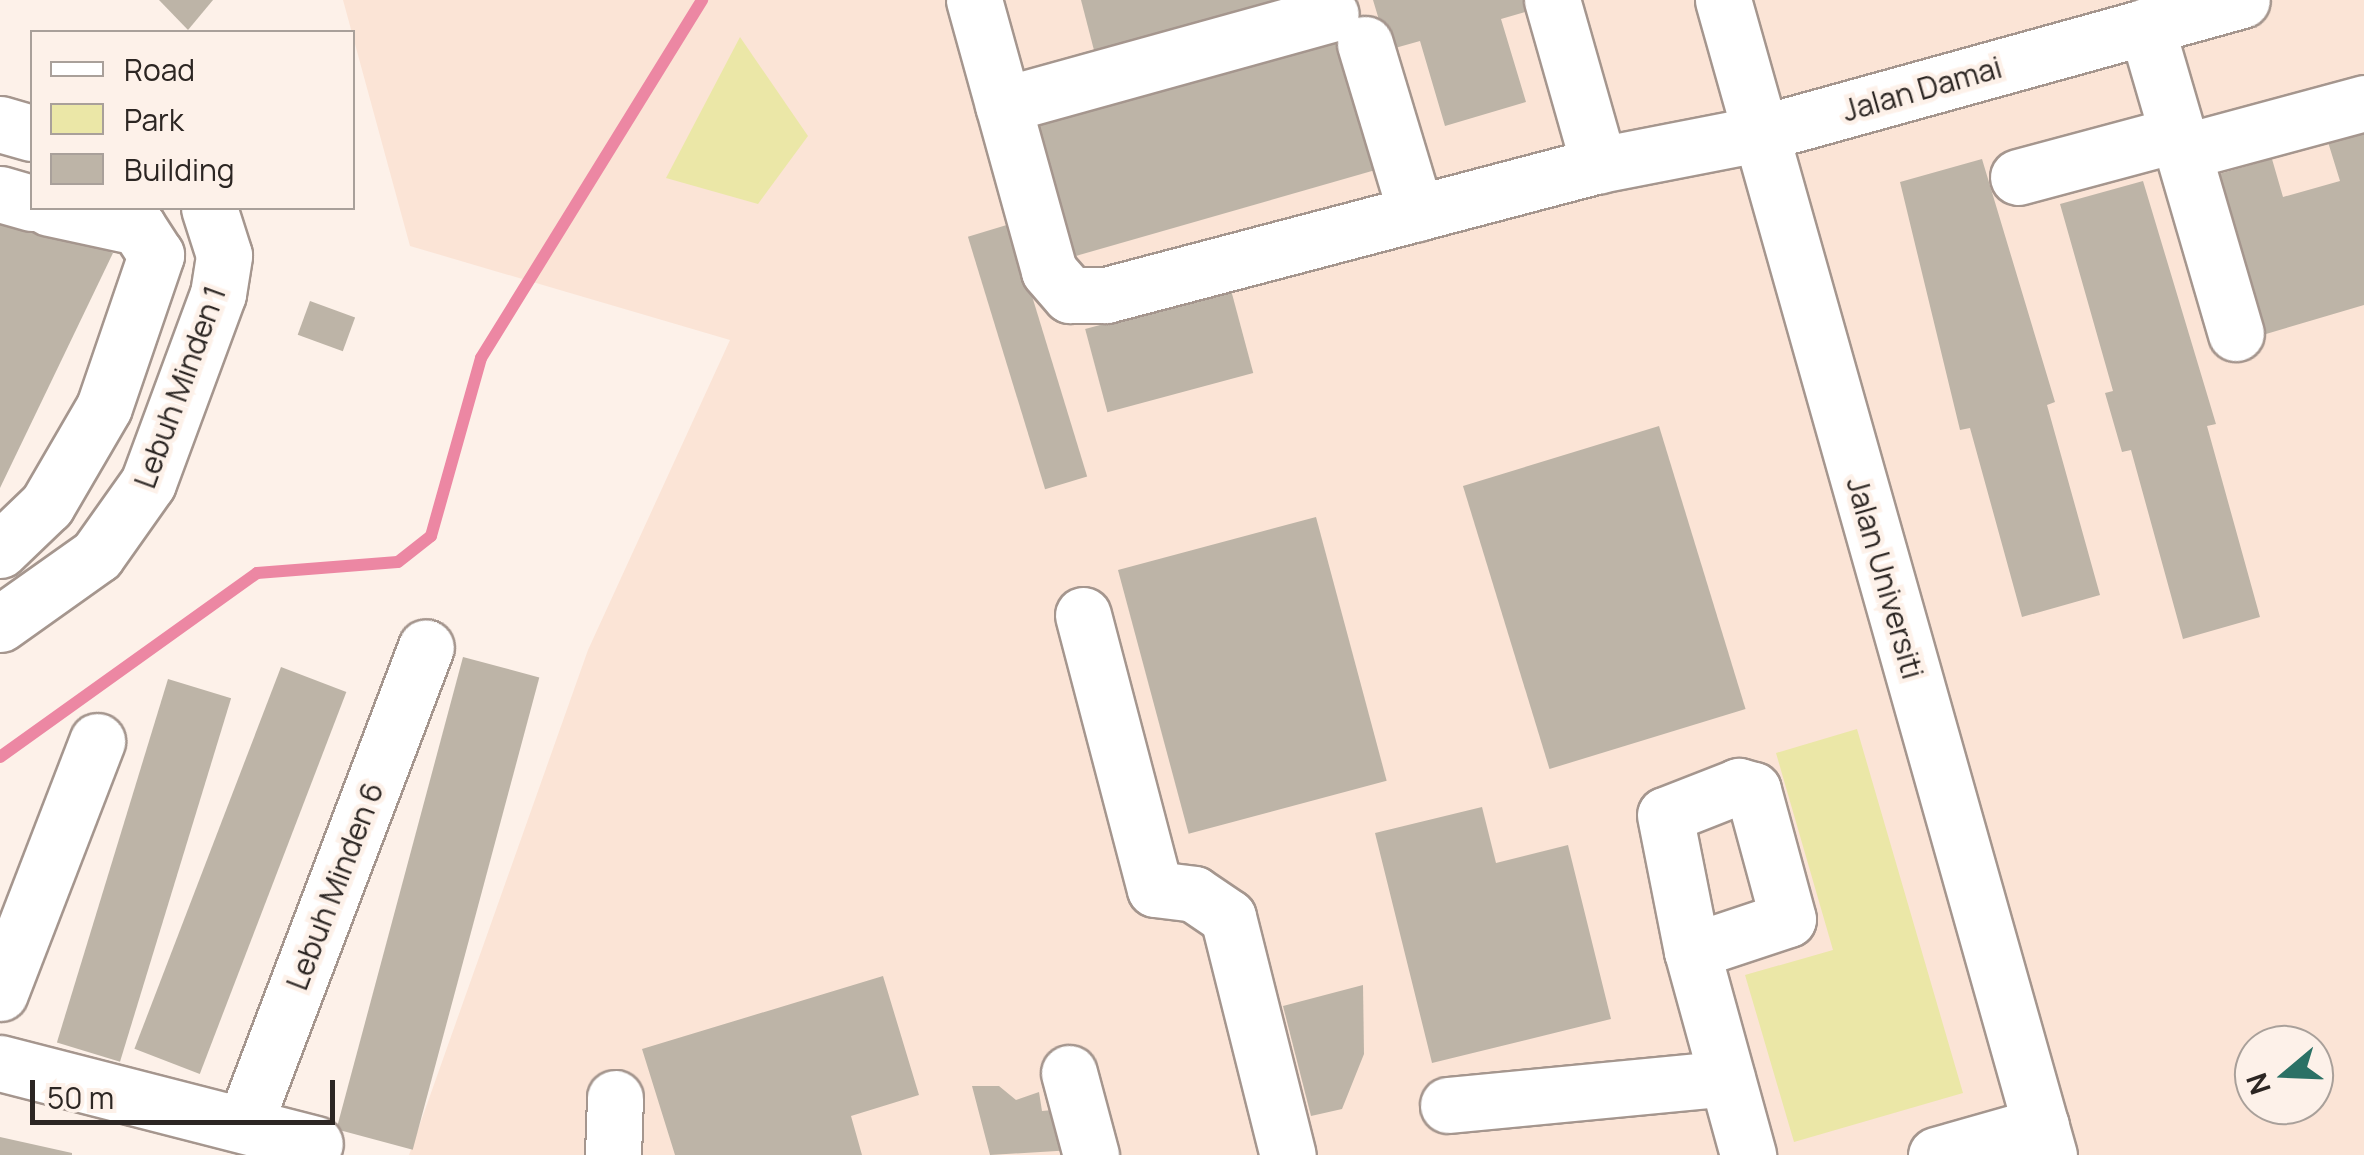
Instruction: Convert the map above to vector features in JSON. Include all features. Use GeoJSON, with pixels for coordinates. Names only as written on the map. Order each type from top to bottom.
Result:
{"type":"FeatureCollection","features":[{"type":"Feature","properties":{"kind":"street"},"geometry":{"type":"LineString","coordinates":[[974,0],[1003,106],[1348,29],[1416,213]]}},
{"type":"Feature","properties":{"kind":"street"},"geometry":{"type":"LineString","coordinates":[[1552,0],[1599,165]]}},
{"type":"Feature","properties":{"kind":"street","name":"Jalan Universiti"},"geometry":{"type":"LineString","coordinates":[[1723,0],[2045,1140]]}},
{"type":"Feature","properties":{"kind":"street","name":"Jalan Damai"},"geometry":{"type":"LineString","coordinates":[[1003,106],[1049,271],[1070,295],[1106,294],[1599,165],[1758,134],[2160,16],[2242,0]]}},
{"type":"Feature","properties":{"kind":"street"},"geometry":{"type":"LineString","coordinates":[[2160,16],[2180,143],[2236,333]]}},
{"type":"Feature","properties":{"kind":"street"},"geometry":{"type":"LineString","coordinates":[[2018,177],[2364,103]]}},
{"type":"Feature","properties":{"kind":"street"},"geometry":{"type":"LineString","coordinates":[[0,124],[30,133]]}},
{"type":"Feature","properties":{"kind":"street"},"geometry":{"type":"LineString","coordinates":[[0,194],[30,202]]}},
{"type":"Feature","properties":{"kind":"street"},"geometry":{"type":"LineString","coordinates":[[0,550],[47,504],[104,407],[156,255],[138,227],[58,210]]}},
{"type":"Feature","properties":{"kind":"street","name":"Lebuh Minden 1"},"geometry":{"type":"LineString","coordinates":[[0,624],[97,555],[148,483],[218,294],[224,255],[210,210]]}},
{"type":"Feature","properties":{"kind":"street"},"geometry":{"type":"LineString","coordinates":[[1084,615],[1155,889],[1194,894],[1228,917],[1288,1155]]}},
{"type":"Feature","properties":{"kind":"street","name":"Lebuh Minden 6"},"geometry":{"type":"LineString","coordinates":[[244,1125],[426,647]]}},
{"type":"Feature","properties":{"kind":"street"},"geometry":{"type":"LineString","coordinates":[[0,993],[97,741]]}},
{"type":"Feature","properties":{"kind":"street"},"geometry":{"type":"LineString","coordinates":[[1692,951],[1748,1155]]}},
{"type":"Feature","properties":{"kind":"street"},"geometry":{"type":"LineString","coordinates":[[0,1063],[315,1144]]}},
{"type":"Feature","properties":{"kind":"street"},"geometry":{"type":"LineString","coordinates":[[1069,1074],[1091,1155]]}},
{"type":"Feature","properties":{"kind":"street"},"geometry":{"type":"LineString","coordinates":[[1448,1105],[1727,1078]]}},
{"type":"Feature","properties":{"kind":"street"},"geometry":{"type":"LineString","coordinates":[[612,1155],[615,1098]]}},
{"type":"Feature","properties":{"kind":"street"},"geometry":{"type":"LineString","coordinates":[[1936,1155],[2045,1140]]}},
{"type":"Feature","properties":{"kind":"shaded area"},"geometry":{"type":"Polygon","coordinates":[[[343,0],[2364,0],[2364,1155],[409,1155],[588,650],[730,340],[410,246],[355,44],[355,30],[351,30],[343,0]]]}},
{"type":"Feature","properties":{"kind":"green space"},"geometry":{"type":"Polygon","coordinates":[[[740,37],[808,136],[758,204],[666,178],[740,37]]]}},
{"type":"Feature","properties":{"kind":"green space"},"geometry":{"type":"Polygon","coordinates":[[[1857,729],[1963,1093],[1794,1142],[1745,975],[1833,950],[1776,753],[1857,729]]]}},
{"type":"Feature","properties":{"kind":"building"},"geometry":{"type":"Polygon","coordinates":[[[159,0],[213,0],[188,30],[159,0]]]}},
{"type":"Feature","properties":{"kind":"building"},"geometry":{"type":"Polygon","coordinates":[[[1081,0],[1311,0],[1096,58],[1081,0]]]}},
{"type":"Feature","properties":{"kind":"building"},"geometry":{"type":"Polygon","coordinates":[[[1373,0],[1537,0],[1539,8],[1501,19],[1526,102],[1445,126],[1420,41],[1388,50],[1373,0]]]}},
{"type":"Feature","properties":{"kind":"building"},"geometry":{"type":"Polygon","coordinates":[[[1349,32],[1388,167],[1074,256],[1036,122],[1349,32]]]}},
{"type":"Feature","properties":{"kind":"building"},"geometry":{"type":"Polygon","coordinates":[[[2364,131],[2364,305],[2266,334],[2219,174],[2272,159],[2283,197],[2340,181],[2328,142],[2364,131]]]}},
{"type":"Feature","properties":{"kind":"building"},"geometry":{"type":"Polygon","coordinates":[[[1982,159],[2055,402],[2047,405],[2100,595],[2022,617],[1970,428],[1960,430],[1900,182],[1982,159]]]}},
{"type":"Feature","properties":{"kind":"building"},"geometry":{"type":"Polygon","coordinates":[[[2143,181],[2216,424],[2207,426],[2260,617],[2183,639],[2131,450],[2122,452],[2105,393],[2113,391],[2060,204],[2143,181]]]}},
{"type":"Feature","properties":{"kind":"building"},"geometry":{"type":"Polygon","coordinates":[[[0,203],[113,253],[0,488],[0,203]]]}},
{"type":"Feature","properties":{"kind":"building"},"geometry":{"type":"Polygon","coordinates":[[[1010,224],[1087,476],[1045,489],[968,237],[1010,224]]]}},
{"type":"Feature","properties":{"kind":"building"},"geometry":{"type":"Polygon","coordinates":[[[1231,290],[1253,373],[1107,412],[1085,329],[1231,290]]]}},
{"type":"Feature","properties":{"kind":"building"},"geometry":{"type":"Polygon","coordinates":[[[310,301],[355,317],[343,351],[298,335],[310,301]]]}},
{"type":"Feature","properties":{"kind":"building"},"geometry":{"type":"Polygon","coordinates":[[[1659,426],[1746,709],[1549,769],[1463,486],[1659,426]]]}},
{"type":"Feature","properties":{"kind":"building"},"geometry":{"type":"Polygon","coordinates":[[[1316,517],[1387,781],[1189,834],[1118,570],[1316,517]]]}},
{"type":"Feature","properties":{"kind":"building"},"geometry":{"type":"Polygon","coordinates":[[[463,657],[539,677],[413,1150],[336,1129],[463,657]]]}},
{"type":"Feature","properties":{"kind":"building"},"geometry":{"type":"Polygon","coordinates":[[[281,667],[346,692],[200,1074],[134,1049],[281,667]]]}},
{"type":"Feature","properties":{"kind":"building"},"geometry":{"type":"Polygon","coordinates":[[[168,679],[231,698],[120,1062],[57,1042],[168,679]]]}},
{"type":"Feature","properties":{"kind":"building"},"geometry":{"type":"Polygon","coordinates":[[[1482,807],[1496,863],[1568,845],[1611,1019],[1432,1063],[1375,833],[1482,807]]]}},
{"type":"Feature","properties":{"kind":"building"},"geometry":{"type":"Polygon","coordinates":[[[883,976],[919,1095],[851,1116],[862,1155],[675,1155],[642,1049],[883,976]]]}},
{"type":"Feature","properties":{"kind":"building"},"geometry":{"type":"Polygon","coordinates":[[[1363,985],[1364,1054],[1342,1109],[1311,1116],[1283,1006],[1363,985]]]}},
{"type":"Feature","properties":{"kind":"building"},"geometry":{"type":"Polygon","coordinates":[[[972,1086],[999,1086],[1016,1100],[1039,1092],[1042,1111],[1064,1109],[1073,1150],[990,1155],[972,1086]]]}},
{"type":"Feature","properties":{"kind":"building"},"geometry":{"type":"Polygon","coordinates":[[[0,1137],[72,1153],[72,1155],[0,1155],[0,1137]]]}},
{"type":"Feature","properties":{"kind":"waterway"},"geometry":{"type":"LineString","coordinates":[[0,757],[257,573],[398,562],[431,536],[481,358],[702,0]]}}]}
